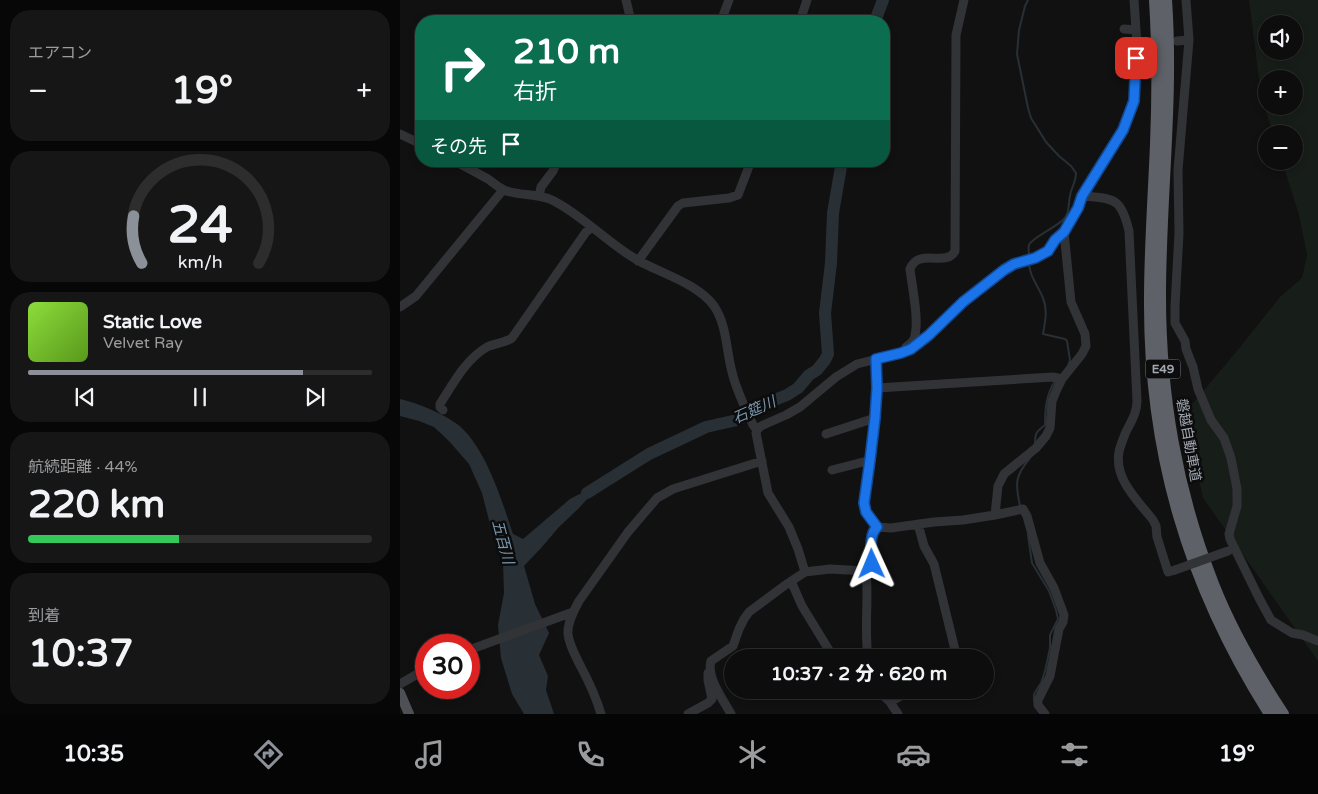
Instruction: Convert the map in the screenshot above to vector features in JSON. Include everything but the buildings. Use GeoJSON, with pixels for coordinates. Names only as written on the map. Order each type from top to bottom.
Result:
{"type":"FeatureCollection","features":[{"type":"Feature","properties":{"kind":"highway","name":"磐越自動車道"},"geometry":{"type":"LineString","coordinates":[[1155,0],[1158,47],[1158,96],[1150,298],[1152,359],[1158,424],[1179,520],[1204,588],[1233,651],[1270,714]]}},
{"type":"Feature","properties":{"kind":"highway","name":"磐越自動車道"},"geometry":{"type":"LineString","coordinates":[[1166,0],[1168,104],[1160,294],[1162,355],[1168,422],[1189,515],[1213,584],[1242,646],[1282,714]]}},
{"type":"Feature","properties":{"kind":"main road"},"geometry":{"type":"LineString","coordinates":[[400,693],[408,714]]}},
{"type":"Feature","properties":{"kind":"street"},"geometry":{"type":"LineString","coordinates":[[626,0],[630,15]]}},
{"type":"Feature","properties":{"kind":"street"},"geometry":{"type":"LineString","coordinates":[[723,15],[729,0]]}},
{"type":"Feature","properties":{"kind":"street"},"geometry":{"type":"LineString","coordinates":[[802,15],[807,0]]}},
{"type":"Feature","properties":{"kind":"street"},"geometry":{"type":"LineString","coordinates":[[901,353],[912,342],[916,331],[911,266],[918,259],[947,258],[954,254],[955,251],[956,35],[964,0]]}},
{"type":"Feature","properties":{"kind":"street"},"geometry":{"type":"LineString","coordinates":[[755,428],[774,421],[800,407],[836,377],[857,364],[911,349],[963,302],[1004,270],[1014,264],[1035,258],[1048,251],[1055,240],[1064,232],[1078,208],[1082,196],[1123,130],[1134,101],[1137,43],[1134,0]]}},
{"type":"Feature","properties":{"kind":"street"},"geometry":{"type":"LineString","coordinates":[[1186,0],[1189,40],[1178,170],[1179,233],[1175,322],[1185,341],[1198,389],[1211,420],[1224,438],[1231,458],[1237,489],[1237,506],[1229,534],[1231,550],[1271,620],[1292,633],[1318,641]]}},
{"type":"Feature","properties":{"kind":"street"},"geometry":{"type":"LineString","coordinates":[[1124,29],[1136,30]]}},
{"type":"Feature","properties":{"kind":"street"},"geometry":{"type":"LineString","coordinates":[[1177,41],[1189,40]]}},
{"type":"Feature","properties":{"kind":"street"},"geometry":{"type":"LineString","coordinates":[[1137,43],[1148,42]]}},
{"type":"Feature","properties":{"kind":"street"},"geometry":{"type":"LineString","coordinates":[[400,134],[415,141]]}},
{"type":"Feature","properties":{"kind":"street"},"geometry":{"type":"LineString","coordinates":[[466,167],[503,190],[539,196],[558,204],[638,261],[705,296],[722,323],[731,371],[739,394],[755,428],[768,493],[789,527],[805,572]]}},
{"type":"Feature","properties":{"kind":"street"},"geometry":{"type":"LineString","coordinates":[[539,196],[541,187],[555,167]]}},
{"type":"Feature","properties":{"kind":"street"},"geometry":{"type":"LineString","coordinates":[[638,261],[678,206],[683,203],[729,198],[738,195],[749,167]]}},
{"type":"Feature","properties":{"kind":"street"},"geometry":{"type":"LineString","coordinates":[[400,307],[416,296],[503,190]]}},
{"type":"Feature","properties":{"kind":"street"},"geometry":{"type":"LineString","coordinates":[[1082,196],[1115,201],[1123,211],[1127,222],[1137,401],[1136,412],[1127,428],[1118,454],[1119,468],[1124,481],[1156,526],[1157,537],[1168,572],[1231,550]]}},
{"type":"Feature","properties":{"kind":"street"},"geometry":{"type":"LineString","coordinates":[[443,410],[440,404],[467,364],[492,344],[508,341],[512,338],[586,232],[591,228]]}},
{"type":"Feature","properties":{"kind":"street"},"geometry":{"type":"LineString","coordinates":[[995,515],[999,482],[1004,474],[1036,448],[1046,436],[1050,428],[1053,397],[1062,379],[1086,346],[1085,334],[1070,302],[1064,232]]}},
{"type":"Feature","properties":{"kind":"street"},"geometry":{"type":"LineString","coordinates":[[876,359],[877,388],[864,506],[866,512],[877,527],[891,528],[995,515],[1023,509],[1027,516],[1040,563],[1054,588],[1064,615],[1063,622],[1058,629],[1050,676],[1038,700],[1038,704],[1045,714]]}},
{"type":"Feature","properties":{"kind":"street"},"geometry":{"type":"LineString","coordinates":[[877,388],[1053,377],[1062,379]]}},
{"type":"Feature","properties":{"kind":"street"},"geometry":{"type":"LineString","coordinates":[[826,434],[875,418]]}},
{"type":"Feature","properties":{"kind":"street"},"geometry":{"type":"LineString","coordinates":[[832,470],[870,460]]}},
{"type":"Feature","properties":{"kind":"street"},"geometry":{"type":"LineString","coordinates":[[601,714],[596,698],[568,636],[573,612],[579,601],[628,532],[657,498],[673,489],[762,461]]}},
{"type":"Feature","properties":{"kind":"street"},"geometry":{"type":"LineString","coordinates":[[918,524],[924,546],[934,564],[955,649]]}},
{"type":"Feature","properties":{"kind":"street"},"geometry":{"type":"LineString","coordinates":[[868,649],[866,571],[872,564],[872,537],[877,527]]}},
{"type":"Feature","properties":{"kind":"street"},"geometry":{"type":"LineString","coordinates":[[688,714],[712,699],[707,678],[712,660],[733,646],[749,612],[805,572],[830,569],[866,571]]}},
{"type":"Feature","properties":{"kind":"street"},"geometry":{"type":"LineString","coordinates":[[791,581],[802,606],[828,649]]}},
{"type":"Feature","properties":{"kind":"street"},"geometry":{"type":"LineString","coordinates":[[480,645],[573,612]]}},
{"type":"Feature","properties":{"kind":"street"},"geometry":{"type":"LineString","coordinates":[[710,669],[713,680],[731,714]]}},
{"type":"Feature","properties":{"kind":"street"},"geometry":{"type":"LineString","coordinates":[[400,684],[415,675]]}},
{"type":"Feature","properties":{"kind":"street"},"geometry":{"type":"LineString","coordinates":[[887,699],[898,714]]}},
{"type":"Feature","properties":{"kind":"street"},"geometry":{"type":"LineString","coordinates":[[890,702],[895,699]]}},
{"type":"Feature","properties":{"kind":"shaded area"},"geometry":{"type":"Polygon","coordinates":[[[1249,0],[1318,0],[1318,661],[1203,498],[1184,414],[1280,297],[1302,278],[1307,255],[1299,215],[1285,170],[1303,170],[1303,125],[1270,125],[1267,115],[1303,115],[1303,70],[1258,71],[1249,0]]]}},
{"type":"Feature","properties":{"kind":"water","name":"五百川"},"geometry":{"type":"Polygon","coordinates":[[[400,399],[437,412],[457,424],[467,433],[476,445],[491,474],[513,534],[523,539],[570,499],[603,482],[524,566],[535,604],[549,633],[539,655],[548,676],[546,690],[554,714],[524,714],[512,694],[501,658],[498,625],[504,593],[503,562],[482,493],[469,464],[434,427],[400,416],[400,399]]]}},
{"type":"Feature","properties":{"kind":"waterway","name":"石筵川"},"geometry":{"type":"LineString","coordinates":[[877,15],[883,0]]}},
{"type":"Feature","properties":{"kind":"waterway"},"geometry":{"type":"LineString","coordinates":[[1028,0],[1019,30],[1017,54],[1028,108],[1031,118],[1046,142],[1076,173],[1066,217],[1031,242],[1029,257]]}},
{"type":"Feature","properties":{"kind":"waterway","name":"石筵川"},"geometry":{"type":"LineString","coordinates":[[587,493],[649,454],[706,427],[737,420],[767,403],[787,395],[798,388],[825,360],[828,354],[825,313],[831,263],[833,213],[841,167]]}},
{"type":"Feature","properties":{"kind":"waterway"},"geometry":{"type":"LineString","coordinates":[[1029,264],[1045,302],[1046,316],[1043,334],[1067,341],[1070,360],[1068,366]]}},
{"type":"Feature","properties":{"kind":"waterway"},"geometry":{"type":"LineString","coordinates":[[1035,444],[1037,433],[1045,425],[1047,402],[1055,381]]}},
{"type":"Feature","properties":{"kind":"waterway"},"geometry":{"type":"LineString","coordinates":[[1020,506],[1017,491],[1019,475],[1030,458]]}},
{"type":"Feature","properties":{"kind":"waterway"},"geometry":{"type":"LineString","coordinates":[[1028,535],[1032,563],[1049,591],[1058,619],[1050,635],[1050,648],[1045,671],[1041,683],[1034,694],[1034,701]]}},
{"type":"Feature","properties":{"kind":"route"},"geometry":{"type":"LineString","coordinates":[[872,564],[872,537],[877,527],[866,512],[864,503],[875,418],[876,359],[911,349],[963,302],[1004,270],[1014,264],[1035,258],[1048,251],[1055,240],[1064,232],[1078,208],[1082,196],[1123,130],[1134,101],[1136,58]]}}]}
